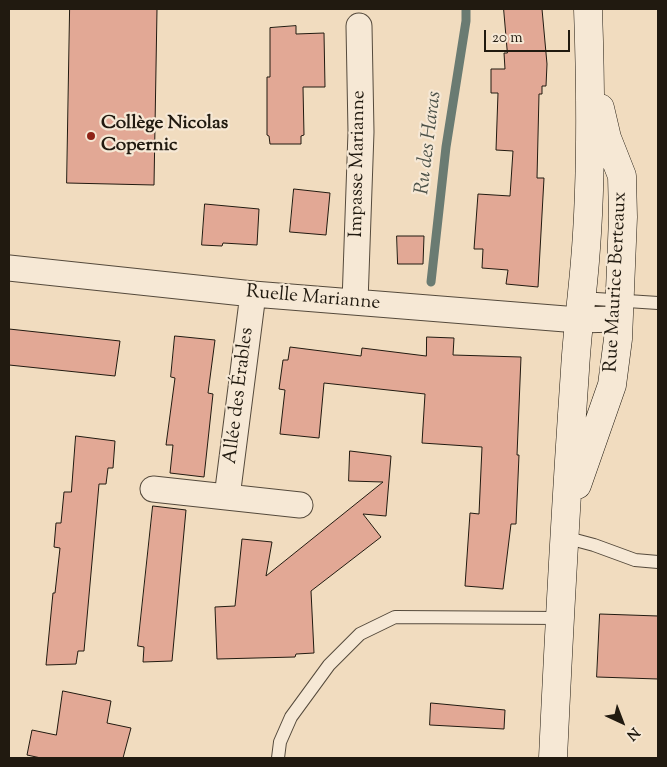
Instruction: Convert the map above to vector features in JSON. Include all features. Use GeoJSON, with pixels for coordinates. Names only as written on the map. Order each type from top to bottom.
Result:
{"type":"FeatureCollection","features":[{"type":"Feature","properties":{"kind":"main road","name":"Rue Maurice Berteaux"},"geometry":{"type":"LineString","coordinates":[[553,758],[564,529],[589,194],[590,70],[588,9]]}},
{"type":"Feature","properties":{"kind":"main road","name":"Rue Maurice Berteaux"},"geometry":{"type":"LineString","coordinates":[[564,529],[612,385],[618,339],[623,217],[622,176],[607,138],[590,70]]}},
{"type":"Feature","properties":{"kind":"street","name":"Impasse Marianne"},"geometry":{"type":"LineString","coordinates":[[356,302],[361,132],[360,26]]}},
{"type":"Feature","properties":{"kind":"street","name":"Ruelle Marianne"},"geometry":{"type":"LineString","coordinates":[[9,268],[253,294],[356,302],[619,309]]}},
{"type":"Feature","properties":{"kind":"street","name":"Allée des Érables"},"geometry":{"type":"LineString","coordinates":[[227,497],[253,294]]}},
{"type":"Feature","properties":{"kind":"street"},"geometry":{"type":"LineString","coordinates":[[153,489],[300,505]]}},
{"type":"Feature","properties":{"kind":"lane"},"geometry":{"type":"LineString","coordinates":[[619,309],[658,303]]}},
{"type":"Feature","properties":{"kind":"lane"},"geometry":{"type":"LineString","coordinates":[[564,529],[594,544],[636,560],[658,562]]}},
{"type":"Feature","properties":{"kind":"lane"},"geometry":{"type":"LineString","coordinates":[[278,758],[280,742],[291,716],[329,665],[360,634],[395,617],[560,618]]}},
{"type":"Feature","properties":{"kind":"building"},"geometry":{"type":"Polygon","coordinates":[[[70,9],[157,9],[154,185],[67,183],[70,9]]]}},
{"type":"Feature","properties":{"kind":"building"},"geometry":{"type":"Polygon","coordinates":[[[504,9],[542,9],[547,64],[546,86],[542,86],[542,94],[539,94],[537,178],[544,178],[538,287],[506,284],[508,270],[482,268],[483,249],[474,249],[478,194],[510,196],[513,151],[496,150],[498,93],[491,93],[491,69],[505,69],[504,53],[507,53],[504,9]]]}},
{"type":"Feature","properties":{"kind":"building"},"geometry":{"type":"Polygon","coordinates":[[[296,26],[296,34],[324,33],[325,87],[303,87],[304,135],[301,136],[301,144],[270,144],[269,136],[267,135],[267,77],[270,77],[270,28],[296,26]]]}},
{"type":"Feature","properties":{"kind":"building"},"geometry":{"type":"Polygon","coordinates":[[[294,189],[330,193],[326,235],[290,232],[294,189]]]}},
{"type":"Feature","properties":{"kind":"building"},"geometry":{"type":"Polygon","coordinates":[[[205,204],[259,209],[257,245],[223,243],[222,246],[202,245],[205,204]]]}},
{"type":"Feature","properties":{"kind":"building"},"geometry":{"type":"Polygon","coordinates":[[[397,236],[424,236],[423,264],[398,264],[397,236]]]}},
{"type":"Feature","properties":{"kind":"building"},"geometry":{"type":"Polygon","coordinates":[[[9,329],[120,341],[115,376],[9,365],[9,329]]]}},
{"type":"Feature","properties":{"kind":"building"},"geometry":{"type":"Polygon","coordinates":[[[175,336],[215,340],[208,393],[213,394],[204,477],[170,473],[173,445],[166,445],[175,378],[171,377],[175,336]]]}},
{"type":"Feature","properties":{"kind":"building"},"geometry":{"type":"Polygon","coordinates":[[[427,337],[454,338],[453,355],[521,357],[516,524],[511,524],[503,589],[465,586],[470,513],[479,514],[482,447],[422,443],[425,394],[324,383],[319,438],[280,434],[285,390],[279,389],[283,360],[288,360],[290,347],[361,356],[362,348],[426,356],[427,337]]]}},
{"type":"Feature","properties":{"kind":"building"},"geometry":{"type":"Polygon","coordinates":[[[76,436],[115,441],[113,468],[108,468],[106,484],[99,484],[84,651],[78,651],[76,664],[46,665],[53,593],[55,593],[60,548],[54,547],[56,523],[61,523],[64,492],[71,492],[76,436]]]}},
{"type":"Feature","properties":{"kind":"building"},"geometry":{"type":"Polygon","coordinates":[[[350,451],[391,456],[386,516],[363,514],[381,537],[311,591],[314,653],[296,654],[295,657],[217,659],[215,607],[235,606],[242,539],[272,542],[266,576],[383,482],[349,481],[350,451]]]}},
{"type":"Feature","properties":{"kind":"building"},"geometry":{"type":"Polygon","coordinates":[[[153,506],[186,510],[172,661],[143,662],[144,647],[138,646],[153,506]]]}},
{"type":"Feature","properties":{"kind":"building"},"geometry":{"type":"Polygon","coordinates":[[[600,614],[658,616],[658,679],[597,677],[600,614]]]}},
{"type":"Feature","properties":{"kind":"building"},"geometry":{"type":"Polygon","coordinates":[[[63,691],[111,701],[107,723],[131,728],[123,758],[41,758],[27,755],[32,730],[56,735],[63,691]]]}},
{"type":"Feature","properties":{"kind":"building"},"geometry":{"type":"Polygon","coordinates":[[[431,703],[505,710],[504,729],[430,725],[431,703]]]}},
{"type":"Feature","properties":{"kind":"waterway","name":"Ru des Haras"},"geometry":{"type":"LineString","coordinates":[[431,282],[446,147],[466,21],[466,9]]}},
{"type":"Feature","properties":{"kind":"place","name":"Collège Nicolas Copernic"},"geometry":{"type":"Point","coordinates":[91,136]}}]}
